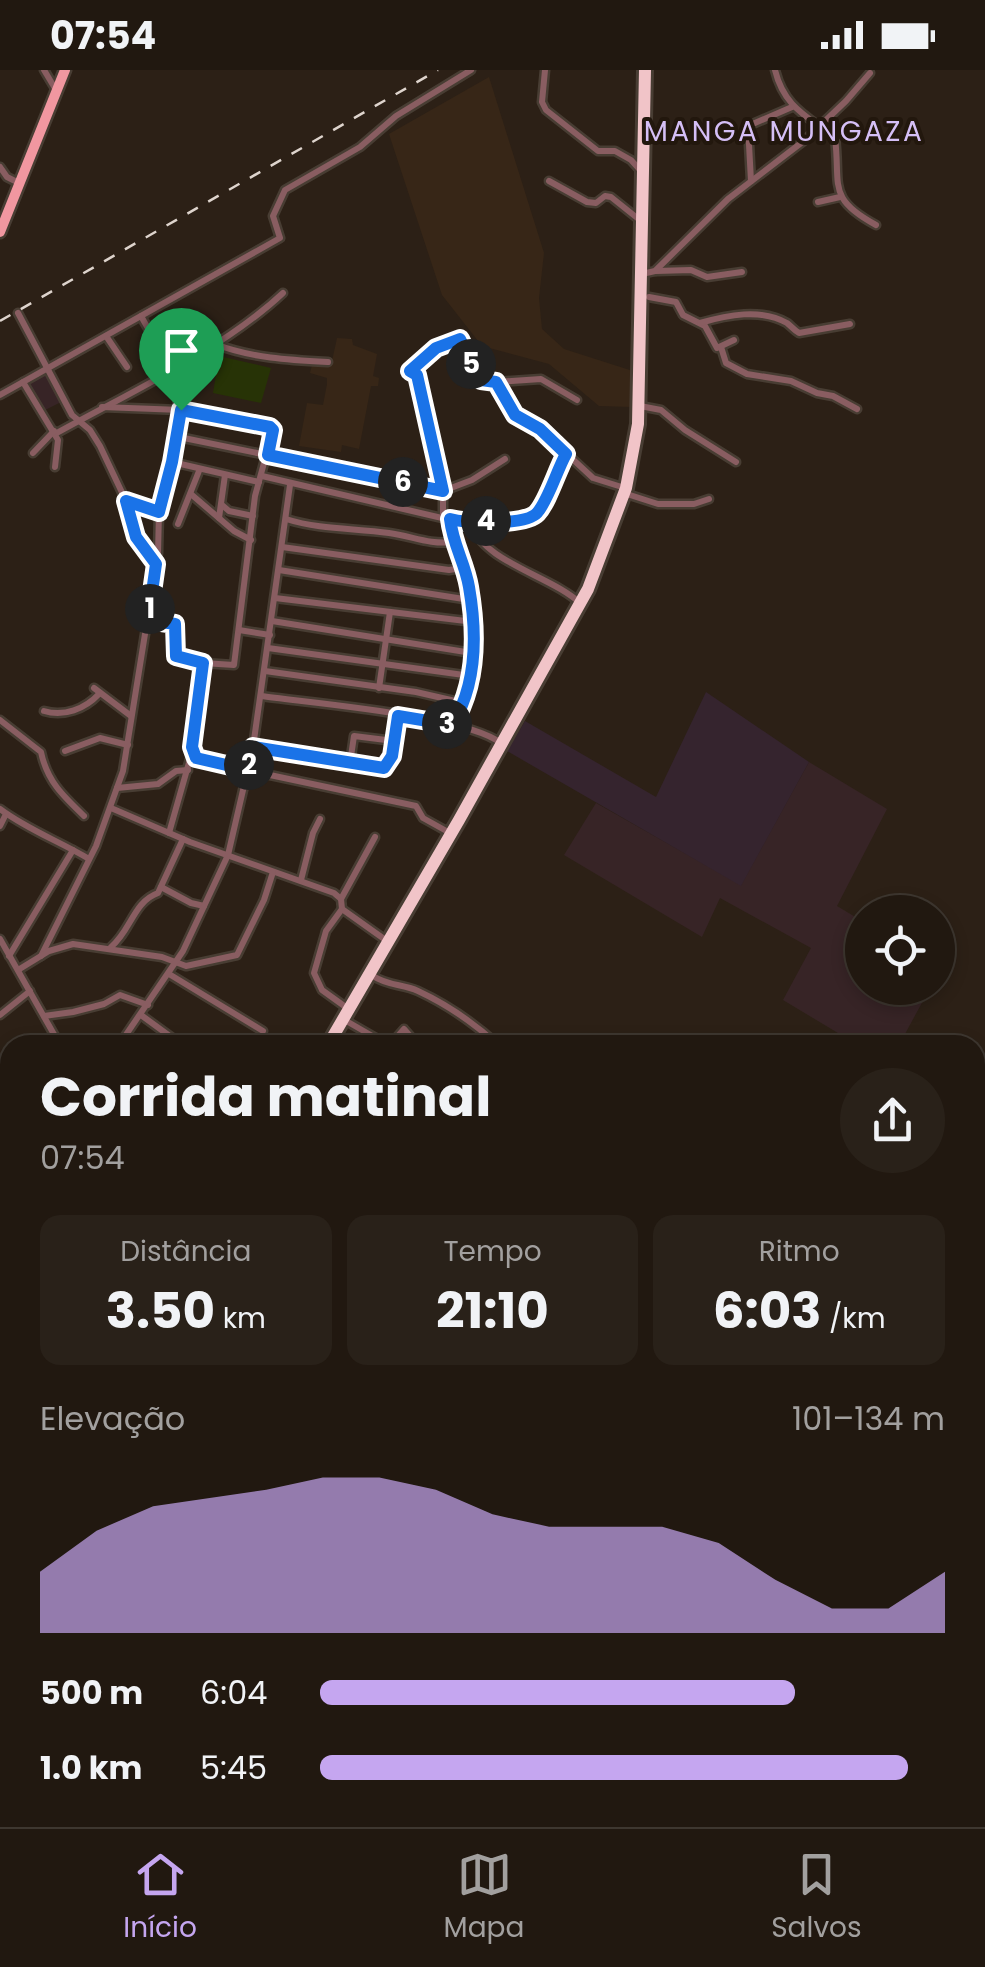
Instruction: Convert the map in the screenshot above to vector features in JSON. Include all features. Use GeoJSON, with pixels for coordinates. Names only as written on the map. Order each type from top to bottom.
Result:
{"type":"FeatureCollection","features":[{"type":"Feature","properties":{"kind":"highway"},"geometry":{"type":"LineString","coordinates":[[642,406],[648,273],[643,223],[648,70]]}},
{"type":"Feature","properties":{"kind":"highway"},"geometry":{"type":"LineString","coordinates":[[348,1015],[582,610],[612,545],[628,492],[642,406],[649,296],[648,70]]}},
{"type":"Feature","properties":{"kind":"highway"},"geometry":{"type":"LineString","coordinates":[[337,1035],[580,604],[628,492]]}},
{"type":"Feature","properties":{"kind":"main road"},"geometry":{"type":"LineString","coordinates":[[0,232],[65,70]]}},
{"type":"Feature","properties":{"kind":"street"},"geometry":{"type":"LineString","coordinates":[[44,70],[57,91]]}},
{"type":"Feature","properties":{"kind":"street"},"geometry":{"type":"LineString","coordinates":[[0,395],[280,238],[273,216],[285,190],[360,147],[396,116],[471,70]]}},
{"type":"Feature","properties":{"kind":"street"},"geometry":{"type":"LineString","coordinates":[[545,70],[542,102],[546,110],[598,152],[615,152],[631,160],[644,174]]}},
{"type":"Feature","properties":{"kind":"street"},"geometry":{"type":"LineString","coordinates":[[775,70],[781,92],[792,107],[835,138],[834,169],[840,197],[876,225]]}},
{"type":"Feature","properties":{"kind":"street"},"geometry":{"type":"LineString","coordinates":[[648,273],[707,223],[728,199],[820,126],[870,73]]}},
{"type":"Feature","properties":{"kind":"street"},"geometry":{"type":"LineString","coordinates":[[751,183],[748,126],[792,107]]}},
{"type":"Feature","properties":{"kind":"street"},"geometry":{"type":"LineString","coordinates":[[631,160],[644,150]]}},
{"type":"Feature","properties":{"kind":"street"},"geometry":{"type":"LineString","coordinates":[[0,168],[19,183]]}},
{"type":"Feature","properties":{"kind":"street"},"geometry":{"type":"LineString","coordinates":[[549,182],[587,202],[596,203],[612,196],[643,223]]}},
{"type":"Feature","properties":{"kind":"street"},"geometry":{"type":"LineString","coordinates":[[818,202],[840,197]]}},
{"type":"Feature","properties":{"kind":"street"},"geometry":{"type":"LineString","coordinates":[[648,273],[691,270],[707,278],[742,272]]}},
{"type":"Feature","properties":{"kind":"street"},"geometry":{"type":"LineString","coordinates":[[34,452],[54,432],[257,317],[282,293]]}},
{"type":"Feature","properties":{"kind":"street"},"geometry":{"type":"LineString","coordinates":[[649,296],[673,300],[721,348]]}},
{"type":"Feature","properties":{"kind":"street"},"geometry":{"type":"LineString","coordinates":[[18,313],[46,370],[78,421],[94,435],[126,501],[136,537],[156,564]]}},
{"type":"Feature","properties":{"kind":"street"},"geometry":{"type":"LineString","coordinates":[[700,323],[733,315],[756,315],[784,322],[799,333],[850,324]]}},
{"type":"Feature","properties":{"kind":"street"},"geometry":{"type":"LineString","coordinates":[[41,956],[89,860],[117,788],[128,745],[148,620],[159,512],[181,410],[171,368],[141,316]]}},
{"type":"Feature","properties":{"kind":"street"},"geometry":{"type":"LineString","coordinates":[[106,336],[127,368]]}},
{"type":"Feature","properties":{"kind":"street"},"geometry":{"type":"LineString","coordinates":[[452,725],[464,703],[471,676],[474,622],[468,582],[446,518],[417,375],[410,368],[436,348],[460,339],[481,380],[541,380],[577,400]]}},
{"type":"Feature","properties":{"kind":"street"},"geometry":{"type":"LineString","coordinates":[[721,348],[734,340]]}},
{"type":"Feature","properties":{"kind":"street"},"geometry":{"type":"LineString","coordinates":[[214,344],[294,362],[328,362]]}},
{"type":"Feature","properties":{"kind":"street"},"geometry":{"type":"LineString","coordinates":[[721,348],[726,363],[746,374],[786,379],[856,409]]}},
{"type":"Feature","properties":{"kind":"street"},"geometry":{"type":"LineString","coordinates":[[22,382],[59,442],[54,467]]}},
{"type":"Feature","properties":{"kind":"street"},"geometry":{"type":"LineString","coordinates":[[496,382],[515,415],[540,429],[593,478],[658,504],[709,500]]}},
{"type":"Feature","properties":{"kind":"street"},"geometry":{"type":"LineString","coordinates":[[642,406],[661,410],[736,462]]}},
{"type":"Feature","properties":{"kind":"street"},"geometry":{"type":"LineString","coordinates":[[102,408],[181,410],[273,430],[253,516],[234,665],[176,656],[175,624],[148,620]]}},
{"type":"Feature","properties":{"kind":"street"},"geometry":{"type":"LineString","coordinates":[[174,436],[443,491],[472,480],[505,459]]}},
{"type":"Feature","properties":{"kind":"street"},"geometry":{"type":"LineString","coordinates":[[172,462],[472,525],[534,516],[566,454]]}},
{"type":"Feature","properties":{"kind":"street"},"geometry":{"type":"LineString","coordinates":[[178,524],[199,470]]}},
{"type":"Feature","properties":{"kind":"street"},"geometry":{"type":"LineString","coordinates":[[219,518],[225,475]]}},
{"type":"Feature","properties":{"kind":"street"},"geometry":{"type":"LineString","coordinates":[[126,1035],[177,960],[228,855],[253,747],[290,485]]}},
{"type":"Feature","properties":{"kind":"street"},"geometry":{"type":"LineString","coordinates":[[192,495],[251,540]]}},
{"type":"Feature","properties":{"kind":"street"},"geometry":{"type":"LineString","coordinates":[[126,501],[159,512]]}},
{"type":"Feature","properties":{"kind":"street"},"geometry":{"type":"LineString","coordinates":[[222,505],[253,516]]}},
{"type":"Feature","properties":{"kind":"street"},"geometry":{"type":"LineString","coordinates":[[286,519],[330,530],[388,533],[429,543],[453,542]]}},
{"type":"Feature","properties":{"kind":"street"},"geometry":{"type":"LineString","coordinates":[[472,525],[491,548],[524,572],[567,592],[580,604]]}},
{"type":"Feature","properties":{"kind":"street"},"geometry":{"type":"LineString","coordinates":[[282,548],[420,567],[462,568]]}},
{"type":"Feature","properties":{"kind":"street"},"geometry":{"type":"LineString","coordinates":[[279,570],[470,600]]}},
{"type":"Feature","properties":{"kind":"street"},"geometry":{"type":"LineString","coordinates":[[275,598],[474,622]]}},
{"type":"Feature","properties":{"kind":"street"},"geometry":{"type":"LineString","coordinates":[[379,688],[390,612]]}},
{"type":"Feature","properties":{"kind":"street"},"geometry":{"type":"LineString","coordinates":[[272,621],[472,653]]}},
{"type":"Feature","properties":{"kind":"street"},"geometry":{"type":"LineString","coordinates":[[239,630],[270,635]]}},
{"type":"Feature","properties":{"kind":"street"},"geometry":{"type":"LineString","coordinates":[[268,648],[471,676]]}},
{"type":"Feature","properties":{"kind":"street"},"geometry":{"type":"LineString","coordinates":[[168,832],[192,752],[203,663]]}},
{"type":"Feature","properties":{"kind":"street"},"geometry":{"type":"LineString","coordinates":[[265,671],[464,703]]}},
{"type":"Feature","properties":{"kind":"street"},"geometry":{"type":"LineString","coordinates":[[44,711],[55,714],[78,710],[97,691],[131,716]]}},
{"type":"Feature","properties":{"kind":"street"},"geometry":{"type":"LineString","coordinates":[[261,696],[452,725],[487,733],[502,744]]}},
{"type":"Feature","properties":{"kind":"street"},"geometry":{"type":"LineString","coordinates":[[253,747],[387,767],[398,716]]}},
{"type":"Feature","properties":{"kind":"street"},"geometry":{"type":"LineString","coordinates":[[0,720],[41,752],[54,786],[84,816]]}},
{"type":"Feature","properties":{"kind":"street"},"geometry":{"type":"LineString","coordinates":[[350,763],[354,736],[394,741]]}},
{"type":"Feature","properties":{"kind":"street"},"geometry":{"type":"LineString","coordinates":[[65,752],[95,739],[128,745]]}},
{"type":"Feature","properties":{"kind":"street"},"geometry":{"type":"LineString","coordinates":[[192,752],[199,760],[416,806],[422,818],[451,833]]}},
{"type":"Feature","properties":{"kind":"street"},"geometry":{"type":"LineString","coordinates":[[117,788],[158,784],[199,760]]}},
{"type":"Feature","properties":{"kind":"street"},"geometry":{"type":"LineString","coordinates":[[111,808],[183,839],[334,893],[341,899]]}},
{"type":"Feature","properties":{"kind":"street"},"geometry":{"type":"LineString","coordinates":[[0,826],[3,812],[89,860]]}},
{"type":"Feature","properties":{"kind":"street"},"geometry":{"type":"LineString","coordinates":[[301,880],[320,819]]}},
{"type":"Feature","properties":{"kind":"street"},"geometry":{"type":"LineString","coordinates":[[375,837],[341,899],[342,909],[326,931],[314,973],[322,990],[375,1035]]}},
{"type":"Feature","properties":{"kind":"street"},"geometry":{"type":"LineString","coordinates":[[111,947],[120,940],[144,899],[158,893],[183,839]]}},
{"type":"Feature","properties":{"kind":"street"},"geometry":{"type":"LineString","coordinates":[[10,956],[73,850]]}},
{"type":"Feature","properties":{"kind":"street"},"geometry":{"type":"LineString","coordinates":[[18,970],[73,944],[111,947],[190,966],[239,954],[273,872]]}},
{"type":"Feature","properties":{"kind":"street"},"geometry":{"type":"LineString","coordinates":[[161,887],[204,906]]}},
{"type":"Feature","properties":{"kind":"street"},"geometry":{"type":"LineString","coordinates":[[342,909],[387,941]]}},
{"type":"Feature","properties":{"kind":"street"},"geometry":{"type":"LineString","coordinates":[[0,939],[54,1035]]}},
{"type":"Feature","properties":{"kind":"street"},"geometry":{"type":"LineString","coordinates":[[169,974],[262,1031]]}},
{"type":"Feature","properties":{"kind":"street"},"geometry":{"type":"LineString","coordinates":[[373,976],[387,984],[420,992],[485,1035]]}},
{"type":"Feature","properties":{"kind":"street"},"geometry":{"type":"LineString","coordinates":[[0,1015],[30,991]]}},
{"type":"Feature","properties":{"kind":"street"},"geometry":{"type":"LineString","coordinates":[[44,1016],[104,1004],[120,995],[148,1005]]}},
{"type":"Feature","properties":{"kind":"street"},"geometry":{"type":"LineString","coordinates":[[141,1015],[168,1035]]}},
{"type":"Feature","properties":{"kind":"shaded area"},"geometry":{"type":"Polygon","coordinates":[[[489,77],[544,253],[539,298],[542,329],[564,349],[636,372],[632,407],[599,406],[549,364],[482,346],[442,295],[389,134],[489,77]]]}},
{"type":"Feature","properties":{"kind":"shaded area"},"geometry":{"type":"Polygon","coordinates":[[[337,338],[352,339],[353,345],[377,354],[373,376],[379,378],[378,386],[371,386],[359,449],[342,445],[341,452],[299,446],[307,403],[323,405],[327,384],[327,378],[310,373],[314,357],[332,361],[337,338]]]}},
{"type":"Feature","properties":{"kind":"shaded area"},"geometry":{"type":"Polygon","coordinates":[[[45,372],[61,402],[43,411],[26,384],[45,372]]]}},
{"type":"Feature","properties":{"kind":"shaded area"},"geometry":{"type":"Polygon","coordinates":[[[706,692],[809,762],[741,886],[507,751],[525,721],[656,797],[706,692]]]}},
{"type":"Feature","properties":{"kind":"shaded area"},"geometry":{"type":"Polygon","coordinates":[[[809,762],[887,809],[837,906],[845,911],[845,1005],[921,1005],[904,1035],[841,1035],[783,1000],[811,948],[720,898],[702,937],[564,855],[596,803],[741,885],[809,762]]]}},
{"type":"Feature","properties":{"kind":"green space"},"geometry":{"type":"Polygon","coordinates":[[[219,356],[271,368],[261,403],[213,393],[219,356]]]}},
{"type":"Feature","properties":{"kind":"railway"},"geometry":{"type":"LineString","coordinates":[[0,321],[438,70]]}},
{"type":"Feature","properties":{"kind":"district","name":"MANGA MUNGAZA"},"geometry":{"type":"Point","coordinates":[784,131]}},
{"type":"Feature","properties":{"kind":"route"},"geometry":{"type":"LineString","coordinates":[[460,339],[481,380],[496,382],[515,415],[540,429],[566,454],[539,510],[531,518],[472,525],[450,519],[453,542],[469,587],[474,632],[470,683],[452,725],[398,716],[392,756],[384,768],[253,747],[248,770],[206,762],[194,755],[203,663],[176,656],[175,624],[148,620],[156,564],[136,537],[126,501],[159,512],[181,410],[270,427],[273,430],[268,455],[443,491],[417,375],[410,368],[436,348],[460,339]]}}]}
